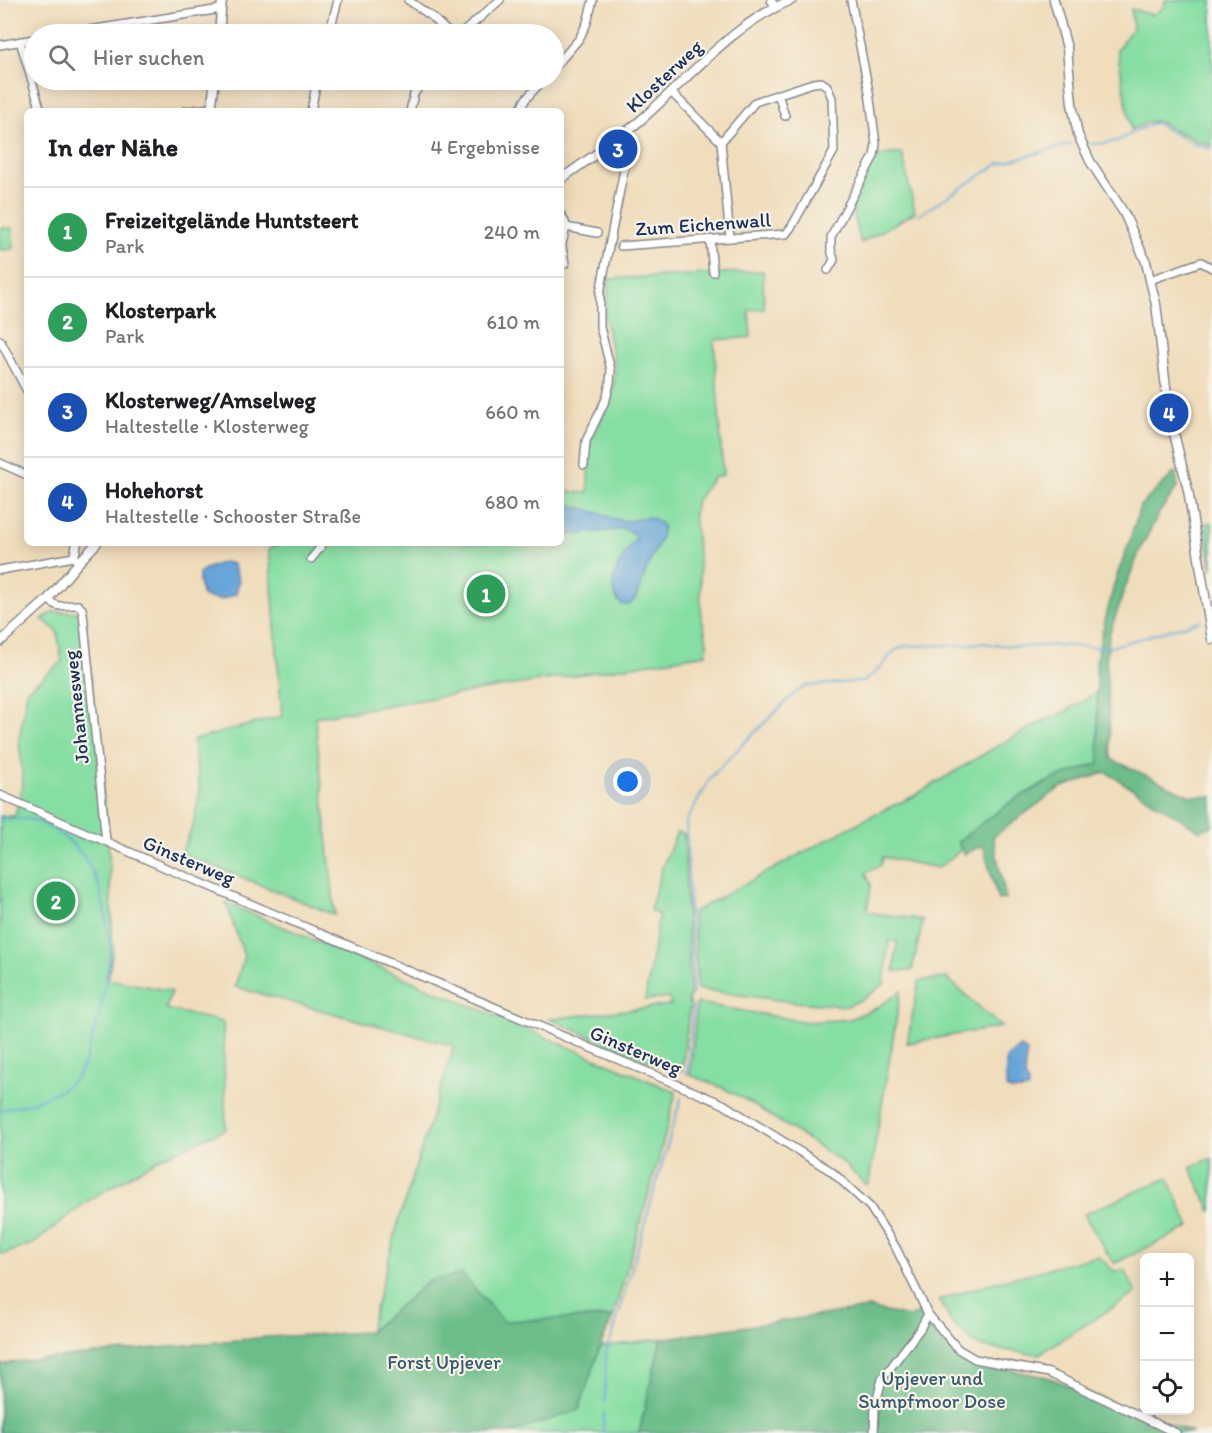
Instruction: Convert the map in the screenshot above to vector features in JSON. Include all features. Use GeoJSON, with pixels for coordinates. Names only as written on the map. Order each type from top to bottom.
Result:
{"type":"FeatureCollection","features":[{"type":"Feature","properties":{"kind":"street"},"geometry":{"type":"LineString","coordinates":[[332,24],[338,0]]}},
{"type":"Feature","properties":{"kind":"street"},"geometry":{"type":"LineString","coordinates":[[408,0],[439,24]]}},
{"type":"Feature","properties":{"kind":"street"},"geometry":{"type":"LineString","coordinates":[[472,24],[500,0]]}},
{"type":"Feature","properties":{"kind":"street"},"geometry":{"type":"LineString","coordinates":[[564,56],[579,39],[587,23],[593,0]]}},
{"type":"Feature","properties":{"kind":"street","name":"Klosterweg"},"geometry":{"type":"LineString","coordinates":[[564,177],[626,133],[729,39],[773,3],[792,0]]}},
{"type":"Feature","properties":{"kind":"street"},"geometry":{"type":"LineString","coordinates":[[828,270],[834,260],[831,237],[874,156],[876,144],[866,75],[851,0]]}},
{"type":"Feature","properties":{"kind":"street"},"geometry":{"type":"LineString","coordinates":[[1054,0],[1067,48],[1072,104],[1078,135],[1090,161],[1124,213],[1146,262],[1156,304],[1169,413],[1188,490],[1212,639]]}},
{"type":"Feature","properties":{"kind":"street"},"geometry":{"type":"LineString","coordinates":[[116,24],[222,4],[220,24]]}},
{"type":"Feature","properties":{"kind":"street"},"geometry":{"type":"LineString","coordinates":[[0,45],[24,41]]}},
{"type":"Feature","properties":{"kind":"street"},"geometry":{"type":"LineString","coordinates":[[20,42],[24,55]]}},
{"type":"Feature","properties":{"kind":"street","name":"Zum Eichenwall"},"geometry":{"type":"LineString","coordinates":[[621,246],[786,234],[834,151],[832,98],[827,86],[821,82],[813,83],[756,102],[721,142]]}},
{"type":"Feature","properties":{"kind":"street"},"geometry":{"type":"LineString","coordinates":[[35,90],[40,108]]}},
{"type":"Feature","properties":{"kind":"street"},"geometry":{"type":"LineString","coordinates":[[212,108],[214,90]]}},
{"type":"Feature","properties":{"kind":"street"},"geometry":{"type":"LineString","coordinates":[[312,108],[315,90]]}},
{"type":"Feature","properties":{"kind":"street"},"geometry":{"type":"LineString","coordinates":[[411,108],[417,90]]}},
{"type":"Feature","properties":{"kind":"street"},"geometry":{"type":"LineString","coordinates":[[521,108],[534,90]]}},
{"type":"Feature","properties":{"kind":"street"},"geometry":{"type":"LineString","coordinates":[[671,92],[721,142],[730,238]]}},
{"type":"Feature","properties":{"kind":"street"},"geometry":{"type":"LineString","coordinates":[[778,94],[784,116]]}},
{"type":"Feature","properties":{"kind":"street"},"geometry":{"type":"LineString","coordinates":[[584,465],[586,441],[606,399],[610,383],[611,370],[600,327],[600,293],[628,149],[626,133]]}},
{"type":"Feature","properties":{"kind":"street"},"geometry":{"type":"LineString","coordinates":[[564,219],[566,222],[564,236]]}},
{"type":"Feature","properties":{"kind":"street"},"geometry":{"type":"LineString","coordinates":[[566,227],[597,234]]}},
{"type":"Feature","properties":{"kind":"street"},"geometry":{"type":"LineString","coordinates":[[710,240],[713,272]]}},
{"type":"Feature","properties":{"kind":"street"},"geometry":{"type":"LineString","coordinates":[[1150,280],[1201,262],[1212,268]]}},
{"type":"Feature","properties":{"kind":"street"},"geometry":{"type":"LineString","coordinates":[[0,340],[24,385]]}},
{"type":"Feature","properties":{"kind":"street"},"geometry":{"type":"LineString","coordinates":[[0,463],[24,474]]}},
{"type":"Feature","properties":{"kind":"street"},"geometry":{"type":"LineString","coordinates":[[77,546],[77,559]]}},
{"type":"Feature","properties":{"kind":"street"},"geometry":{"type":"LineString","coordinates":[[0,642],[48,599],[77,559],[93,546]]}},
{"type":"Feature","properties":{"kind":"street"},"geometry":{"type":"LineString","coordinates":[[311,559],[320,546]]}},
{"type":"Feature","properties":{"kind":"street"},"geometry":{"type":"LineString","coordinates":[[0,570],[77,559]]}},
{"type":"Feature","properties":{"kind":"street","name":"Johannesweg"},"geometry":{"type":"LineString","coordinates":[[48,599],[54,605],[78,605],[83,613],[106,842]]}},
{"type":"Feature","properties":{"kind":"street","name":"Ginsterweg"},"geometry":{"type":"LineString","coordinates":[[0,795],[166,868],[723,1104],[831,1171],[870,1207],[896,1248],[928,1314],[958,1349],[975,1359],[1049,1373],[1176,1433]]}},
{"type":"Feature","properties":{"kind":"street"},"geometry":{"type":"LineString","coordinates":[[874,1433],[875,1407],[882,1379],[920,1329],[928,1314]]}},
{"type":"Feature","properties":{"kind":"green space"},"geometry":{"type":"Polygon","coordinates":[[[1165,0],[1212,0],[1212,146],[1192,139],[1157,121],[1147,122],[1131,130],[1117,49],[1133,28],[1131,9],[1153,15],[1164,6],[1165,0]]]}},
{"type":"Feature","properties":{"kind":"green space"},"geometry":{"type":"Polygon","coordinates":[[[902,153],[915,212],[861,243],[850,201],[874,156],[902,153]]]}},
{"type":"Feature","properties":{"kind":"green space"},"geometry":{"type":"Polygon","coordinates":[[[0,228],[12,228],[13,249],[0,250],[0,228]]]}},
{"type":"Feature","properties":{"kind":"green space"},"geometry":{"type":"Polygon","coordinates":[[[763,271],[764,309],[749,310],[751,337],[714,340],[723,475],[713,478],[695,503],[694,516],[700,573],[701,614],[707,642],[706,654],[315,717],[335,915],[181,853],[193,826],[200,791],[193,740],[282,716],[269,548],[275,546],[564,546],[564,491],[588,493],[589,445],[610,401],[614,385],[615,366],[605,319],[609,279],[763,271]]]}},
{"type":"Feature","properties":{"kind":"green space"},"geometry":{"type":"Polygon","coordinates":[[[1175,472],[1178,486],[1159,513],[1140,550],[1109,635],[1106,663],[1111,759],[1188,795],[1212,797],[1212,826],[1200,831],[1106,772],[1060,788],[993,837],[1006,899],[998,900],[983,845],[965,854],[958,841],[1014,800],[1051,780],[1099,763],[1096,663],[1115,581],[1140,506],[1175,472]]]}},
{"type":"Feature","properties":{"kind":"green space"},"geometry":{"type":"Polygon","coordinates":[[[1212,522],[1212,569],[1205,524],[1212,522]]]}},
{"type":"Feature","properties":{"kind":"green space"},"geometry":{"type":"Polygon","coordinates":[[[53,612],[84,612],[109,852],[113,950],[108,979],[171,991],[166,1009],[223,1022],[226,1129],[164,1156],[89,1200],[33,1244],[0,1254],[0,816],[15,816],[23,783],[19,739],[27,690],[62,662],[57,631],[42,619],[53,612]]]}},
{"type":"Feature","properties":{"kind":"green space"},"geometry":{"type":"Polygon","coordinates":[[[1097,692],[1099,763],[1051,780],[1014,800],[959,841],[961,850],[938,868],[883,857],[881,865],[866,873],[871,885],[867,912],[923,920],[912,971],[894,971],[897,942],[889,941],[884,984],[863,999],[848,1006],[792,1002],[697,989],[693,912],[873,815],[914,796],[994,748],[1041,722],[1065,712],[1097,692]]]}},
{"type":"Feature","properties":{"kind":"green space"},"geometry":{"type":"Polygon","coordinates":[[[677,832],[684,834],[690,995],[688,1003],[690,1003],[682,1070],[669,1070],[549,1019],[671,1005],[669,998],[645,1000],[659,915],[650,910],[662,868],[677,832]]]}},
{"type":"Feature","properties":{"kind":"green space"},"geometry":{"type":"Polygon","coordinates":[[[226,903],[676,1092],[613,1317],[503,1321],[429,1281],[369,1332],[399,1220],[454,1046],[235,987],[244,956],[226,903]]]}},
{"type":"Feature","properties":{"kind":"green space"},"geometry":{"type":"Polygon","coordinates":[[[947,978],[1001,1027],[907,1043],[919,981],[947,978]]]}},
{"type":"Feature","properties":{"kind":"green space"},"geometry":{"type":"Polygon","coordinates":[[[901,991],[869,1182],[866,1185],[841,1161],[746,1100],[690,1075],[697,1003],[807,1022],[850,1019],[878,1007],[901,991]]]}},
{"type":"Feature","properties":{"kind":"green space"},"geometry":{"type":"Polygon","coordinates":[[[1212,1158],[1212,1210],[1211,1211],[1190,1167],[1212,1158]]]}},
{"type":"Feature","properties":{"kind":"green space"},"geometry":{"type":"Polygon","coordinates":[[[1168,1178],[1190,1227],[1115,1263],[1084,1214],[1168,1178]]]}},
{"type":"Feature","properties":{"kind":"green space"},"geometry":{"type":"Polygon","coordinates":[[[1098,1256],[1114,1271],[1125,1270],[1136,1293],[1039,1354],[982,1347],[953,1325],[939,1300],[992,1283],[1098,1256]]]}},
{"type":"Feature","properties":{"kind":"green space","name":"Forst Upjever"},"geometry":{"type":"Polygon","coordinates":[[[462,1274],[503,1321],[613,1317],[600,1347],[579,1410],[510,1433],[0,1433],[0,1365],[268,1337],[369,1332],[429,1281],[462,1274]]]}},
{"type":"Feature","properties":{"kind":"green space","name":"Upjever und Sumpfmoor Dose"},"geometry":{"type":"Polygon","coordinates":[[[869,1308],[908,1317],[921,1313],[941,1342],[973,1363],[1047,1377],[1140,1413],[1140,1415],[1146,1415],[1193,1433],[639,1433],[661,1339],[869,1308]]]}},
{"type":"Feature","properties":{"kind":"green space"},"geometry":{"type":"Polygon","coordinates":[[[661,1339],[639,1433],[510,1433],[578,1410],[600,1347],[661,1339]]]}},
{"type":"Feature","properties":{"kind":"water"},"geometry":{"type":"Polygon","coordinates":[[[564,505],[625,521],[649,517],[663,526],[661,538],[635,599],[629,605],[621,604],[615,596],[614,578],[621,560],[637,537],[630,531],[621,529],[564,535],[564,505]]]}},
{"type":"Feature","properties":{"kind":"water"},"geometry":{"type":"Polygon","coordinates":[[[223,562],[233,564],[239,580],[236,594],[220,600],[203,597],[199,574],[223,562]]]}},
{"type":"Feature","properties":{"kind":"water"},"geometry":{"type":"Polygon","coordinates":[[[1020,1047],[1027,1051],[1025,1070],[1028,1089],[1012,1091],[1006,1088],[1006,1058],[1020,1047]]]}},
{"type":"Feature","properties":{"kind":"waterway"},"geometry":{"type":"LineString","coordinates":[[1089,144],[1115,141],[1155,123],[1191,143],[1212,149]]}},
{"type":"Feature","properties":{"kind":"waterway"},"geometry":{"type":"LineString","coordinates":[[919,215],[998,164],[1071,144]]}},
{"type":"Feature","properties":{"kind":"waterway"},"geometry":{"type":"LineString","coordinates":[[693,994],[686,822],[711,777],[794,694],[806,686],[865,681],[894,651],[905,646],[980,643],[1022,647],[1058,645],[1107,648],[1200,621]]}},
{"type":"Feature","properties":{"kind":"waterway"},"geometry":{"type":"LineString","coordinates":[[0,818],[27,819],[49,827],[68,840],[85,858],[100,889],[110,942],[109,962],[98,1019],[80,1072],[72,1082],[47,1096],[0,1110]]}},
{"type":"Feature","properties":{"kind":"waterway"},"geometry":{"type":"LineString","coordinates":[[687,1074],[693,1006]]}},
{"type":"Feature","properties":{"kind":"waterway"},"geometry":{"type":"LineString","coordinates":[[605,1403],[606,1352],[681,1098]]}},
{"type":"Feature","properties":{"kind":"waterway"},"geometry":{"type":"LineString","coordinates":[[603,1433],[604,1412]]}},
{"type":"Feature","properties":{"kind":"place","name":"Klosterweg/Amselweg"},"geometry":{"type":"Point","coordinates":[618,149]}},
{"type":"Feature","properties":{"kind":"place","name":"Hohehorst"},"geometry":{"type":"Point","coordinates":[1169,413]}},
{"type":"Feature","properties":{"kind":"place","name":"Freizeitgelände Huntsteert"},"geometry":{"type":"Point","coordinates":[486,594]}},
{"type":"Feature","properties":{"kind":"place","name":"Klosterpark"},"geometry":{"type":"Point","coordinates":[56,901]}}]}
